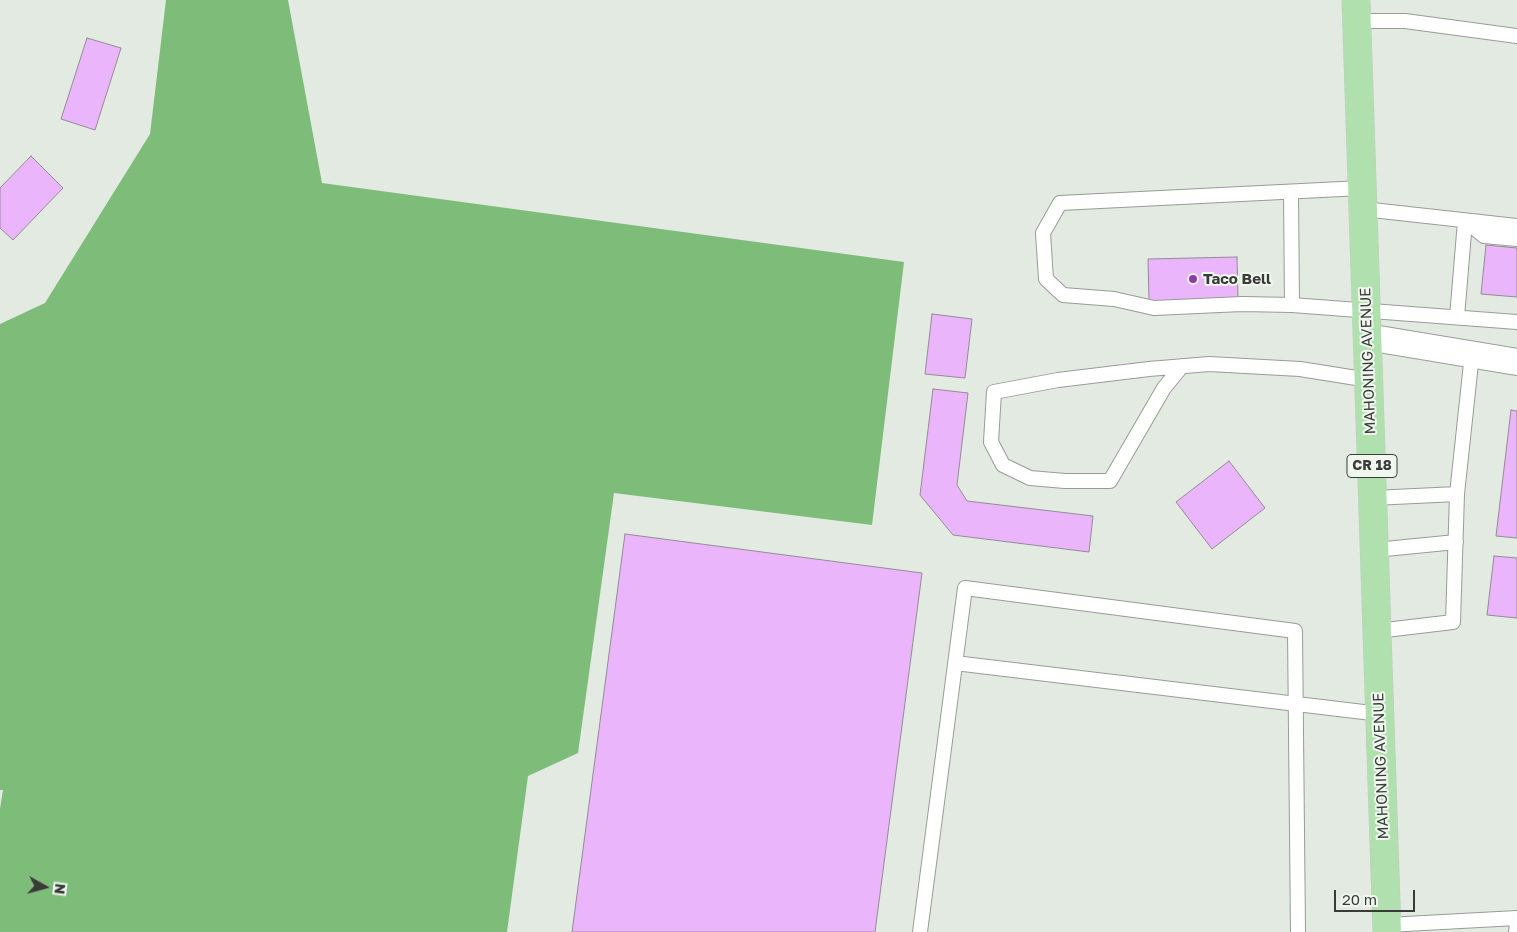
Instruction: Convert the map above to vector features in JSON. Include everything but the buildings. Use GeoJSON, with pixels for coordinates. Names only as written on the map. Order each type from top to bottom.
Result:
{"type":"FeatureCollection","features":[{"type":"Feature","properties":{"kind":"main road","name":"MAHONING AVENUE"},"geometry":{"type":"LineString","coordinates":[[1357,10],[1387,928]]}},
{"type":"Feature","properties":{"kind":"street"},"geometry":{"type":"LineString","coordinates":[[1367,338],[1517,362]]}},
{"type":"Feature","properties":{"kind":"lane"},"geometry":{"type":"LineString","coordinates":[[1357,10],[1405,21],[1517,36]]}},
{"type":"Feature","properties":{"kind":"lane"},"geometry":{"type":"LineString","coordinates":[[1291,192],[1292,305]]}},
{"type":"Feature","properties":{"kind":"lane"},"geometry":{"type":"LineString","coordinates":[[1517,226],[1465,221],[1363,199],[1291,192],[1060,203],[1052,214],[1043,233],[1046,279],[1063,295],[1114,300],[1154,308],[1242,304],[1292,305],[1367,309],[1517,322]]}},
{"type":"Feature","properties":{"kind":"lane"},"geometry":{"type":"LineString","coordinates":[[1465,221],[1484,236],[1517,239]]}},
{"type":"Feature","properties":{"kind":"lane"},"geometry":{"type":"LineString","coordinates":[[1457,317],[1465,221]]}},
{"type":"Feature","properties":{"kind":"lane"},"geometry":{"type":"LineString","coordinates":[[1377,631],[1454,622],[1457,494],[1472,354]]}},
{"type":"Feature","properties":{"kind":"lane"},"geometry":{"type":"LineString","coordinates":[[1182,366],[1164,388],[1110,481],[1065,481],[1030,478],[1002,465],[991,442],[994,392],[1058,380],[1182,366],[1209,364],[1300,369],[1369,380]]}},
{"type":"Feature","properties":{"kind":"lane"},"geometry":{"type":"LineString","coordinates":[[1373,498],[1457,494]]}},
{"type":"Feature","properties":{"kind":"lane"},"geometry":{"type":"LineString","coordinates":[[1375,550],[1456,542]]}},
{"type":"Feature","properties":{"kind":"lane"},"geometry":{"type":"LineString","coordinates":[[920,932],[965,588],[1295,631],[1298,932]]}},
{"type":"Feature","properties":{"kind":"lane"},"geometry":{"type":"LineString","coordinates":[[955,662],[1380,714]]}},
{"type":"Feature","properties":{"kind":"lane"},"geometry":{"type":"LineString","coordinates":[[1387,928],[1517,918]]}},
{"type":"Feature","properties":{"kind":"lane"},"geometry":{"type":"LineString","coordinates":[[1516,932],[1517,924]]}},
{"type":"Feature","properties":{"kind":"green space"},"geometry":{"type":"Polygon","coordinates":[[[166,0],[288,0],[322,183],[904,262],[872,525],[614,493],[578,753],[528,776],[507,932],[0,932],[0,809],[3,790],[0,790],[0,324],[45,303],[150,134],[166,0]]]}},
{"type":"Feature","properties":{"kind":"place","name":"Taco Bell"},"geometry":{"type":"Point","coordinates":[1193,279]}}]}
